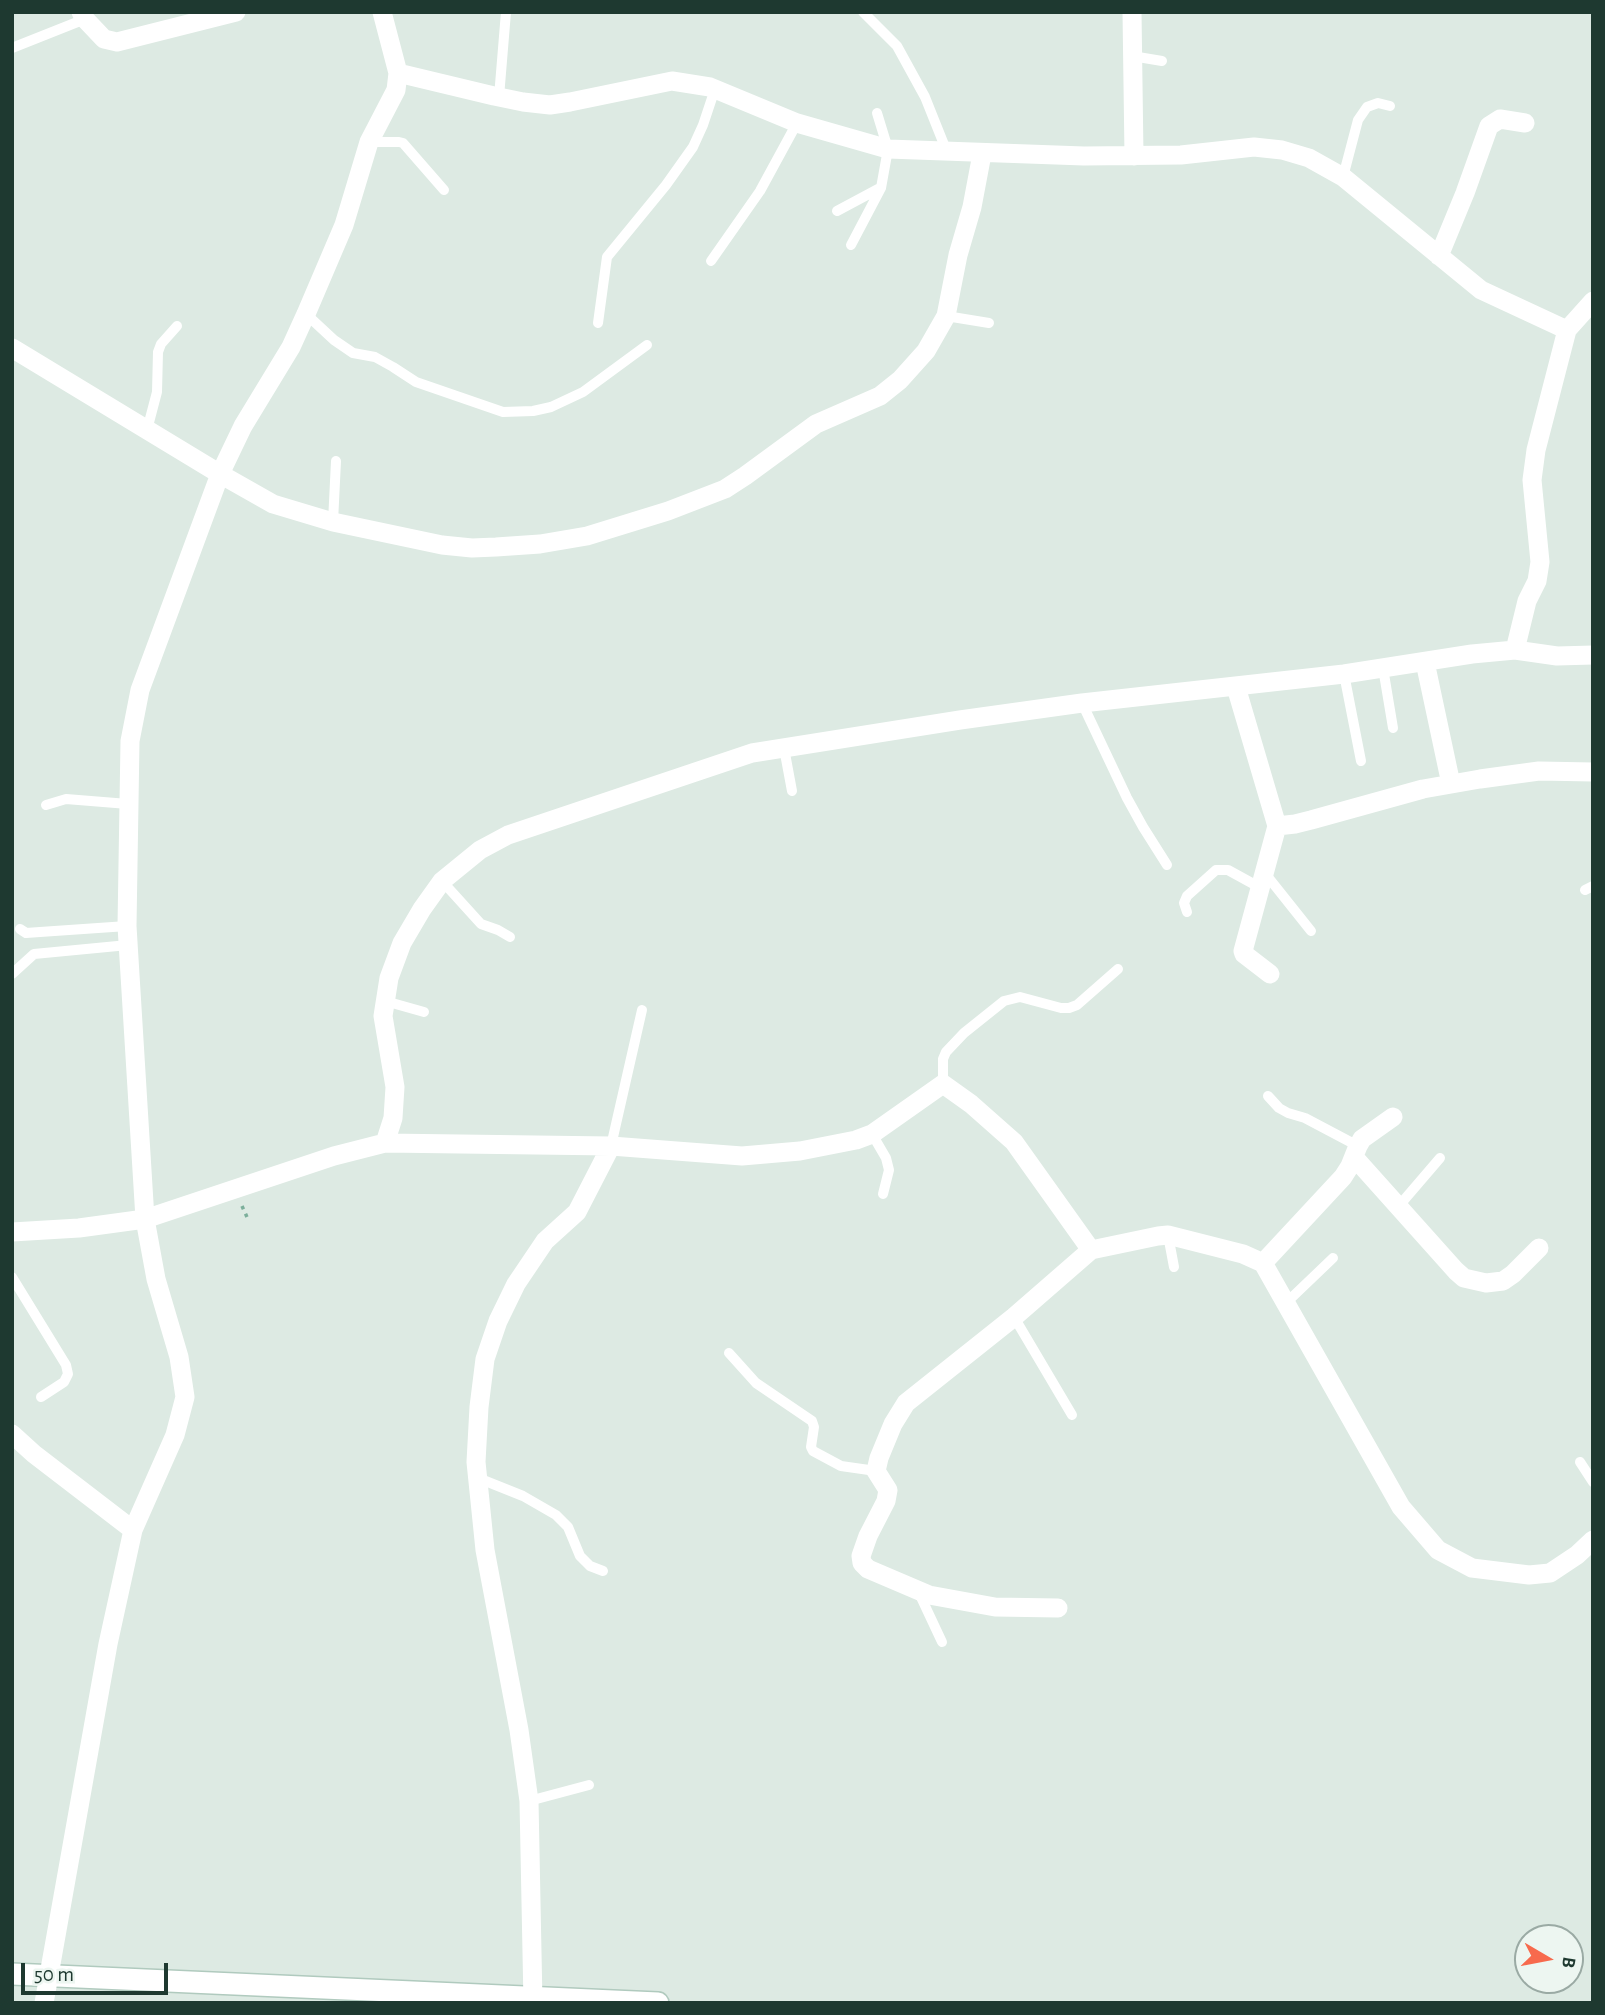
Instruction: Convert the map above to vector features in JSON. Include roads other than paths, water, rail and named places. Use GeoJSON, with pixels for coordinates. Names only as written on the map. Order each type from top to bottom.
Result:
{"type":"FeatureCollection","features":[{"type":"Feature","properties":{"kind":"main road"},"geometry":{"type":"LineString","coordinates":[[12,1974],[533,2000],[658,2003]]}},
{"type":"Feature","properties":{"kind":"street"},"geometry":{"type":"LineString","coordinates":[[83,15],[103,39],[117,43],[236,12]]}},
{"type":"Feature","properties":{"kind":"street"},"geometry":{"type":"LineString","coordinates":[[44,2003],[108,1644],[133,1530],[175,1435],[185,1397],[179,1357],[156,1279],[145,1219],[127,936],[130,741],[140,690],[220,474],[243,426],[291,347],[344,225],[369,142],[396,90],[398,73],[382,12]]}},
{"type":"Feature","properties":{"kind":"street"},"geometry":{"type":"LineString","coordinates":[[1132,12],[1134,156]]}},
{"type":"Feature","properties":{"kind":"street"},"geometry":{"type":"LineString","coordinates":[[398,73],[499,97],[550,104],[570,103],[672,81],[715,89],[797,122],[888,149],[982,154],[1134,156],[1181,155],[1254,147],[1282,150],[1309,158],[1343,177],[1481,290],[1567,330]]}},
{"type":"Feature","properties":{"kind":"street"},"geometry":{"type":"LineString","coordinates":[[1439,256],[1489,126],[1500,119],[1525,123]]}},
{"type":"Feature","properties":{"kind":"street"},"geometry":{"type":"LineString","coordinates":[[12,348],[273,504],[333,522],[442,545],[472,548],[540,544],[587,536],[668,511],[725,489],[816,424],[880,396],[900,380],[926,351],[946,316],[982,154]]}},
{"type":"Feature","properties":{"kind":"street"},"geometry":{"type":"LineString","coordinates":[[1515,650],[1527,601],[1537,581],[1540,562],[1532,480],[1536,450],[1567,330],[1593,301]]}},
{"type":"Feature","properties":{"kind":"street"},"geometry":{"type":"LineString","coordinates":[[385,1143],[393,1118],[395,1087],[383,1016],[389,978],[402,943],[442,881],[480,850],[508,835],[752,753],[1082,703],[1344,674],[1515,650],[1557,656],[1593,655]]}},
{"type":"Feature","properties":{"kind":"street"},"geometry":{"type":"LineString","coordinates":[[1425,662],[1451,784]]}},
{"type":"Feature","properties":{"kind":"street"},"geometry":{"type":"LineString","coordinates":[[1236,687],[1277,826],[1242,951],[1270,974]]}},
{"type":"Feature","properties":{"kind":"street"},"geometry":{"type":"LineString","coordinates":[[1277,826],[1295,824],[1423,789],[1451,784],[1539,771],[1593,772]]}},
{"type":"Feature","properties":{"kind":"street"},"geometry":{"type":"LineString","coordinates":[[12,1232],[79,1228],[145,1219],[334,1156],[385,1143],[611,1146],[742,1156],[800,1151],[873,1134],[943,1084],[971,1104],[1014,1142],[1091,1250]]}},
{"type":"Feature","properties":{"kind":"street"},"geometry":{"type":"LineString","coordinates":[[1264,1263],[1343,1177],[1362,1139],[1393,1117]]}},
{"type":"Feature","properties":{"kind":"street"},"geometry":{"type":"LineString","coordinates":[[533,2000],[529,1801],[519,1730],[485,1550],[477,1462],[478,1407],[485,1359],[498,1321],[516,1284],[545,1241],[577,1212],[611,1146]]}},
{"type":"Feature","properties":{"kind":"street"},"geometry":{"type":"LineString","coordinates":[[1356,1151],[1398,1207],[1464,1278],[1486,1283],[1503,1281],[1513,1275],[1539,1248]]}},
{"type":"Feature","properties":{"kind":"street"},"geometry":{"type":"LineString","coordinates":[[1058,1608],[995,1607],[919,1592],[868,1569],[862,1563],[861,1556],[886,1501],[888,1490],[876,1471],[879,1458],[892,1424],[906,1403],[1014,1317],[1091,1250],[1157,1236],[1168,1235],[1243,1254],[1264,1263],[1401,1507],[1438,1550],[1472,1568],[1529,1576],[1550,1573],[1577,1555],[1593,1540]]}},
{"type":"Feature","properties":{"kind":"street"},"geometry":{"type":"LineString","coordinates":[[12,1434],[133,1530]]}},
{"type":"Feature","properties":{"kind":"lane"},"geometry":{"type":"LineString","coordinates":[[499,97],[506,12]]}},
{"type":"Feature","properties":{"kind":"lane"},"geometry":{"type":"LineString","coordinates":[[863,12],[897,46],[925,97],[947,152]]}},
{"type":"Feature","properties":{"kind":"lane"},"geometry":{"type":"LineString","coordinates":[[12,48],[83,15]]}},
{"type":"Feature","properties":{"kind":"lane"},"geometry":{"type":"LineString","coordinates":[[1132,55],[1162,61]]}},
{"type":"Feature","properties":{"kind":"lane"},"geometry":{"type":"LineString","coordinates":[[598,323],[607,257],[666,185],[693,147],[715,89]]}},
{"type":"Feature","properties":{"kind":"lane"},"geometry":{"type":"LineString","coordinates":[[1343,177],[1358,120],[1367,107],[1378,103],[1390,106]]}},
{"type":"Feature","properties":{"kind":"lane"},"geometry":{"type":"LineString","coordinates":[[851,244],[881,188],[888,149],[877,113]]}},
{"type":"Feature","properties":{"kind":"lane"},"geometry":{"type":"LineString","coordinates":[[711,261],[760,191],[797,122]]}},
{"type":"Feature","properties":{"kind":"lane"},"geometry":{"type":"LineString","coordinates":[[369,142],[403,144],[444,190]]}},
{"type":"Feature","properties":{"kind":"lane"},"geometry":{"type":"LineString","coordinates":[[837,211],[881,188]]}},
{"type":"Feature","properties":{"kind":"lane"},"geometry":{"type":"LineString","coordinates":[[306,314],[334,340],[353,353],[374,358],[416,382],[503,412],[533,411],[551,407],[583,392],[647,345]]}},
{"type":"Feature","properties":{"kind":"lane"},"geometry":{"type":"LineString","coordinates":[[946,316],[989,323]]}},
{"type":"Feature","properties":{"kind":"lane"},"geometry":{"type":"LineString","coordinates":[[147,430],[157,392],[158,352],[161,344],[177,326]]}},
{"type":"Feature","properties":{"kind":"lane"},"geometry":{"type":"LineString","coordinates":[[333,522],[336,461]]}},
{"type":"Feature","properties":{"kind":"lane"},"geometry":{"type":"LineString","coordinates":[[1383,668],[1393,728]]}},
{"type":"Feature","properties":{"kind":"lane"},"geometry":{"type":"LineString","coordinates":[[1344,674],[1361,761]]}},
{"type":"Feature","properties":{"kind":"lane"},"geometry":{"type":"LineString","coordinates":[[1082,703],[1138,817],[1167,865]]}},
{"type":"Feature","properties":{"kind":"lane"},"geometry":{"type":"LineString","coordinates":[[784,748],[792,791]]}},
{"type":"Feature","properties":{"kind":"lane"},"geometry":{"type":"LineString","coordinates":[[46,805],[66,799],[128,804]]}},
{"type":"Feature","properties":{"kind":"lane"},"geometry":{"type":"LineString","coordinates":[[1187,912],[1184,903],[1186,896],[1216,870],[1228,870],[1262,879],[1311,931]]}},
{"type":"Feature","properties":{"kind":"lane"},"geometry":{"type":"LineString","coordinates":[[442,881],[481,924],[510,937]]}},
{"type":"Feature","properties":{"kind":"lane"},"geometry":{"type":"LineString","coordinates":[[20,929],[26,933],[127,936]]}},
{"type":"Feature","properties":{"kind":"lane"},"geometry":{"type":"LineString","coordinates":[[12,974],[34,954],[127,936]]}},
{"type":"Feature","properties":{"kind":"lane"},"geometry":{"type":"LineString","coordinates":[[943,1084],[943,1059],[946,1052],[964,1033],[1004,1000],[1020,997],[1069,1008],[1077,1005],[1118,969]]}},
{"type":"Feature","properties":{"kind":"lane"},"geometry":{"type":"LineString","coordinates":[[385,1001],[424,1012]]}},
{"type":"Feature","properties":{"kind":"lane"},"geometry":{"type":"LineString","coordinates":[[611,1146],[642,1010]]}},
{"type":"Feature","properties":{"kind":"lane"},"geometry":{"type":"LineString","coordinates":[[1268,1096],[1279,1108],[1305,1118],[1356,1151]]}},
{"type":"Feature","properties":{"kind":"lane"},"geometry":{"type":"LineString","coordinates":[[873,1134],[886,1158],[889,1170],[883,1194]]}},
{"type":"Feature","properties":{"kind":"lane"},"geometry":{"type":"LineString","coordinates":[[1398,1207],[1440,1158]]}},
{"type":"Feature","properties":{"kind":"lane"},"geometry":{"type":"LineString","coordinates":[[1168,1235],[1174,1267]]}},
{"type":"Feature","properties":{"kind":"lane"},"geometry":{"type":"LineString","coordinates":[[1286,1303],[1333,1258]]}},
{"type":"Feature","properties":{"kind":"lane"},"geometry":{"type":"LineString","coordinates":[[12,1277],[66,1365],[68,1374],[64,1382],[41,1397]]}},
{"type":"Feature","properties":{"kind":"lane"},"geometry":{"type":"LineString","coordinates":[[1014,1317],[1072,1415]]}},
{"type":"Feature","properties":{"kind":"lane"},"geometry":{"type":"LineString","coordinates":[[729,1353],[756,1383],[812,1421],[813,1451],[841,1466],[876,1471]]}},
{"type":"Feature","properties":{"kind":"lane"},"geometry":{"type":"LineString","coordinates":[[1580,1462],[1593,1482]]}},
{"type":"Feature","properties":{"kind":"lane"},"geometry":{"type":"LineString","coordinates":[[478,1478],[523,1496],[556,1515],[568,1527],[580,1556],[590,1566],[603,1571]]}},
{"type":"Feature","properties":{"kind":"lane"},"geometry":{"type":"LineString","coordinates":[[919,1592],[942,1642]]}},
{"type":"Feature","properties":{"kind":"lane"},"geometry":{"type":"LineString","coordinates":[[529,1801],[589,1785]]}}]}
